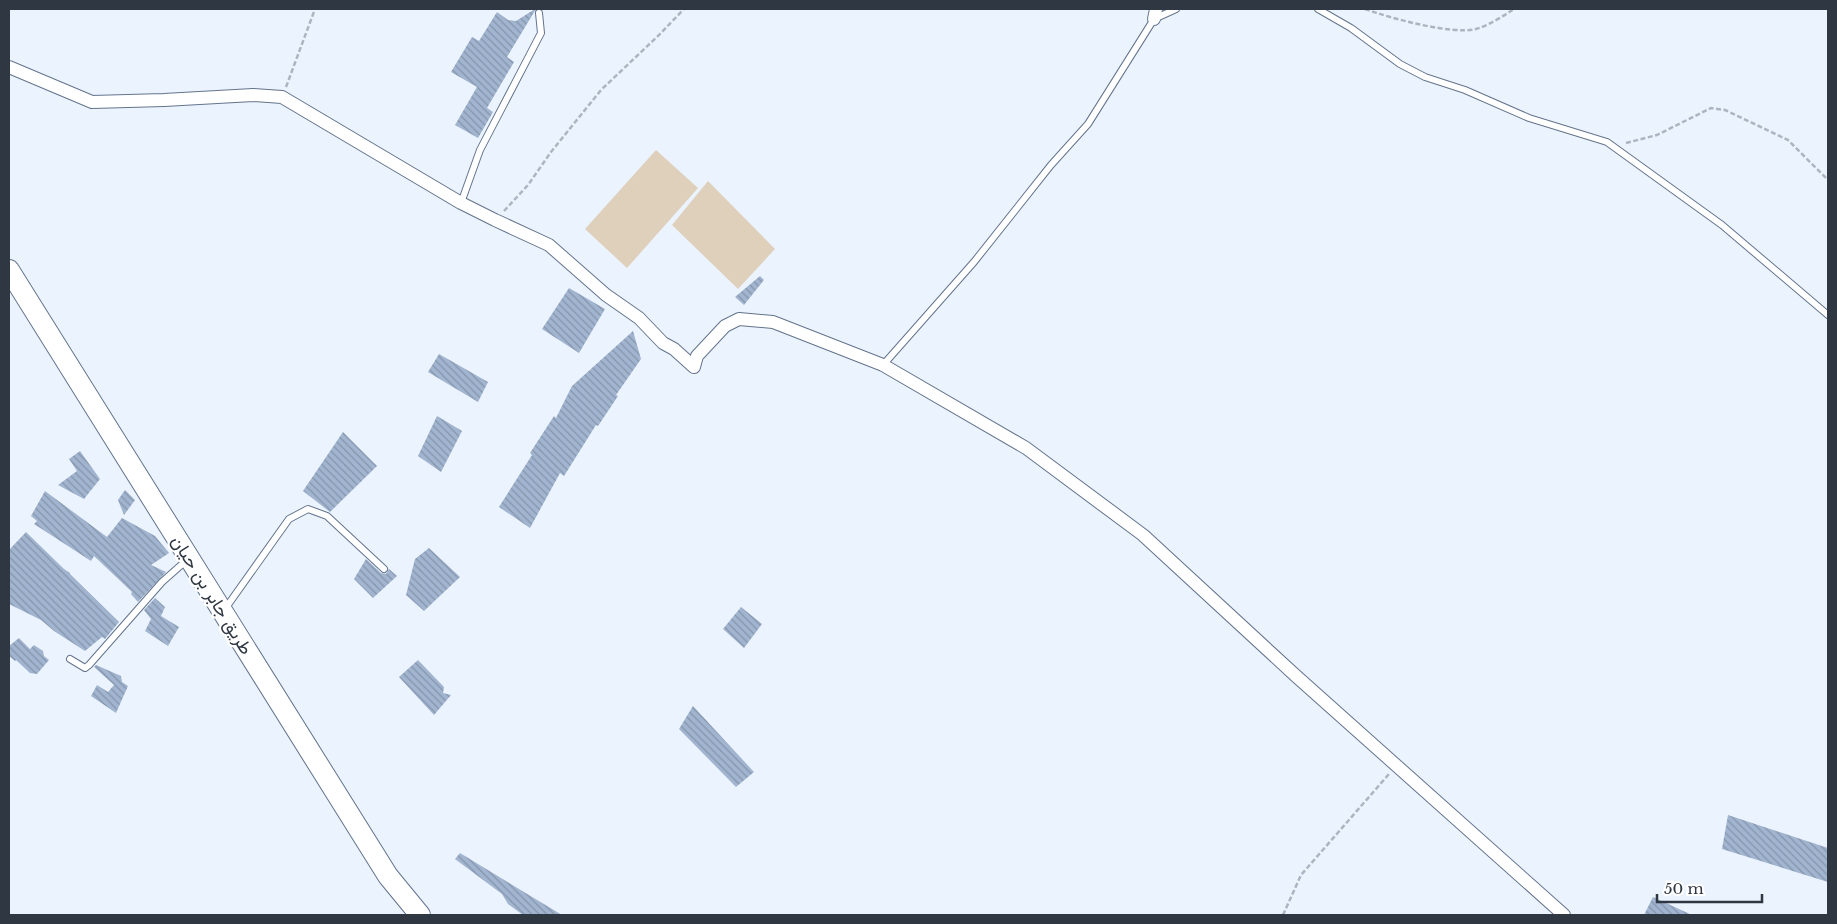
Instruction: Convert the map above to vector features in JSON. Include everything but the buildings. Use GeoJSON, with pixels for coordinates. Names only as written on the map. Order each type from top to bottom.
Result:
{"type":"FeatureCollection","features":[{"type":"Feature","properties":{"kind":"main road","name":"طريق جابر بن حيان"},"geometry":{"type":"LineString","coordinates":[[9,270],[388,876],[420,915]]}},
{"type":"Feature","properties":{"kind":"street"},"geometry":{"type":"LineString","coordinates":[[9,67],[92,102],[253,95],[282,98],[357,140],[461,203],[549,245],[606,295],[639,318],[663,343],[674,349],[694,367],[697,356],[725,326],[739,319],[773,322],[883,365],[1026,448],[1143,535],[1296,676],[1564,915]]}},
{"type":"Feature","properties":{"kind":"lane"},"geometry":{"type":"LineString","coordinates":[[883,365],[974,262],[1051,165],[1088,124],[1157,12],[1176,9]]}},
{"type":"Feature","properties":{"kind":"lane"},"geometry":{"type":"LineString","coordinates":[[1318,9],[1351,28],[1400,64],[1425,77],[1465,90],[1529,118],[1607,142],[1722,224],[1828,315]]}},
{"type":"Feature","properties":{"kind":"lane"},"geometry":{"type":"LineString","coordinates":[[461,203],[480,150],[541,33],[538,13]]}},
{"type":"Feature","properties":{"kind":"lane"},"geometry":{"type":"LineString","coordinates":[[223,612],[289,519],[308,509],[327,516],[384,569]]}},
{"type":"Feature","properties":{"kind":"lane"},"geometry":{"type":"LineString","coordinates":[[70,659],[85,668],[89,666],[162,582],[189,558]]}},
{"type":"Feature","properties":{"kind":"path"},"geometry":{"type":"LineString","coordinates":[[282,98],[315,9]]}},
{"type":"Feature","properties":{"kind":"path"},"geometry":{"type":"LineString","coordinates":[[495,220],[528,185],[551,152],[601,90],[684,9]]}},
{"type":"Feature","properties":{"kind":"path"},"geometry":{"type":"LineString","coordinates":[[1366,9],[1394,19],[1456,29],[1476,29],[1498,20],[1514,9]]}},
{"type":"Feature","properties":{"kind":"path"},"geometry":{"type":"LineString","coordinates":[[1607,142],[1624,144],[1657,135],[1711,108],[1725,110],[1788,140],[1828,180]]}},
{"type":"Feature","properties":{"kind":"path"},"geometry":{"type":"LineString","coordinates":[[1283,915],[1301,875],[1396,765]]}},
{"type":"Feature","properties":{"kind":"shaded area"},"geometry":{"type":"Polygon","coordinates":[[[656,150],[698,188],[627,268],[585,229],[656,150]]]}},
{"type":"Feature","properties":{"kind":"shaded area"},"geometry":{"type":"Polygon","coordinates":[[[708,181],[775,249],[738,289],[672,225],[708,181]]]}}]}
